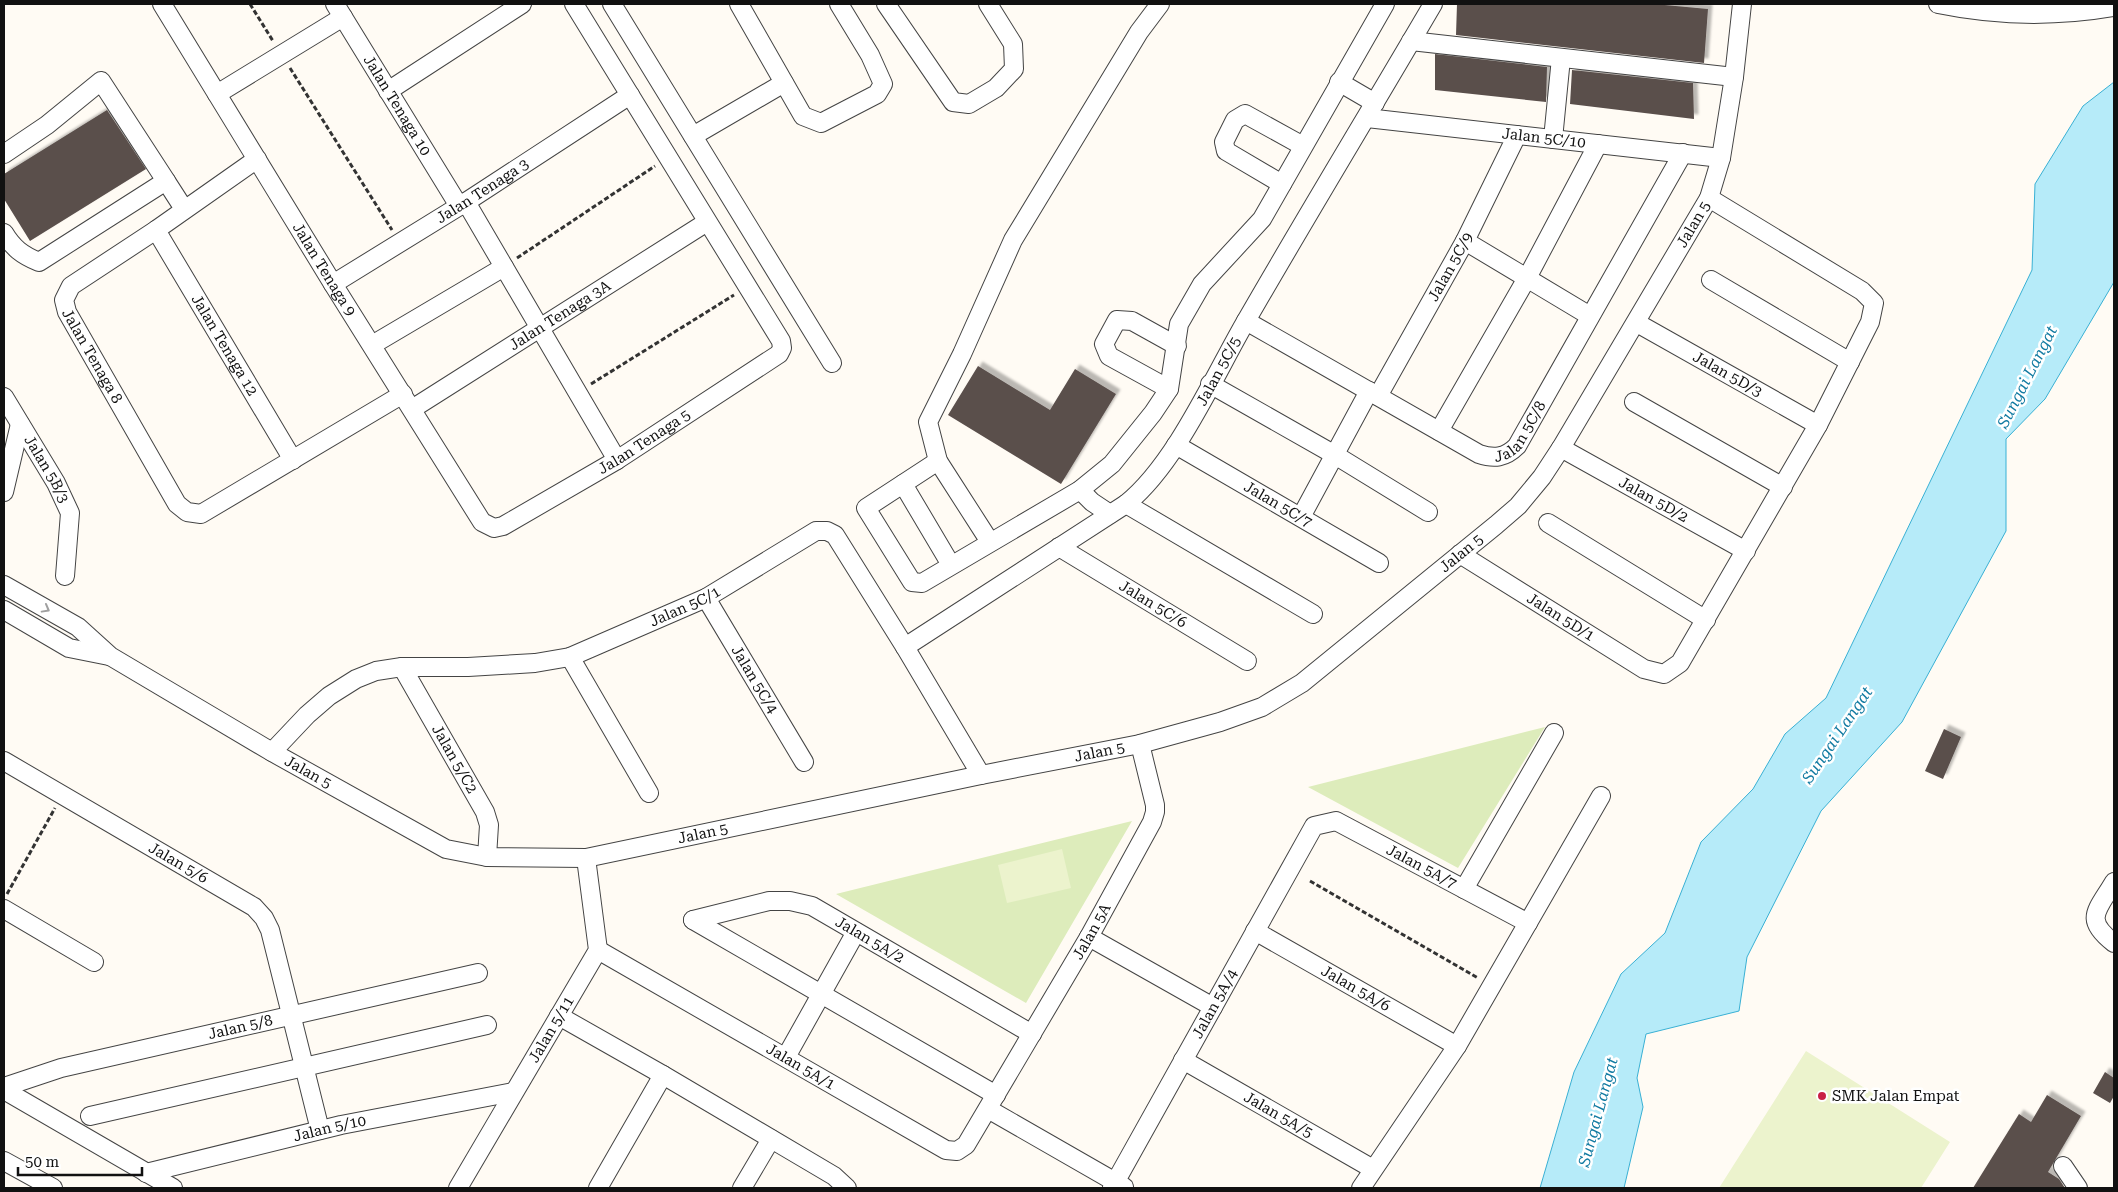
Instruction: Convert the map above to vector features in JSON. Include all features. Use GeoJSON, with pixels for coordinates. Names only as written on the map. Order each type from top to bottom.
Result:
{"type":"FeatureCollection","features":[{"type":"Feature","properties":{"kind":"street","name":"Jalan Tenaga 9"},"geometry":{"type":"LineString","coordinates":[[162,4],[333,284],[482,522],[494,528]]}},
{"type":"Feature","properties":{"kind":"street"},"geometry":{"type":"LineString","coordinates":[[388,91],[522,4]]}},
{"type":"Feature","properties":{"kind":"street"},"geometry":{"type":"LineString","coordinates":[[574,4],[748,287]]}},
{"type":"Feature","properties":{"kind":"street"},"geometry":{"type":"LineString","coordinates":[[612,4],[832,363]]}},
{"type":"Feature","properties":{"kind":"street"},"geometry":{"type":"LineString","coordinates":[[739,4],[803,116],[821,123],[877,94],[883,84],[870,55],[839,4]]}},
{"type":"Feature","properties":{"kind":"street"},"geometry":{"type":"LineString","coordinates":[[886,4],[953,102],[969,104],[996,88],[1014,68],[1013,44],[988,4]]}},
{"type":"Feature","properties":{"kind":"street"},"geometry":{"type":"LineString","coordinates":[[990,542],[938,461],[928,422],[962,354],[1013,240],[1139,32],[1160,4]]}},
{"type":"Feature","properties":{"kind":"street"},"geometry":{"type":"LineString","coordinates":[[938,461],[866,508],[912,582],[922,583],[990,542],[1086,496],[1154,413],[1169,389],[1179,324],[1202,284],[1262,219],[1385,4]]}},
{"type":"Feature","properties":{"kind":"street","name":"Jalan 5C/5"},"geometry":{"type":"LineString","coordinates":[[905,647],[1126,504],[1144,486],[1176,445],[1246,321],[1432,4]]}},
{"type":"Feature","properties":{"kind":"street","name":"Jalan 5"},"geometry":{"type":"LineString","coordinates":[[4,585],[78,627],[110,656],[272,752],[446,849],[487,857],[586,858],[980,775],[1140,744],[1220,722],[1262,707],[1302,683],[1518,506],[1542,477],[1637,322],[1709,198],[1721,158],[1734,78],[1742,4]]}},
{"type":"Feature","properties":{"kind":"street"},"geometry":{"type":"LineString","coordinates":[[1938,4],[2019,14],[2097,10],[2114,7]]}},
{"type":"Feature","properties":{"kind":"street"},"geometry":{"type":"LineString","coordinates":[[1996,4],[2019,14]]}},
{"type":"Feature","properties":{"kind":"street"},"geometry":{"type":"LineString","coordinates":[[217,94],[282,54],[339,10]]}},
{"type":"Feature","properties":{"kind":"street","name":"Jalan Tenaga 10"},"geometry":{"type":"LineString","coordinates":[[339,10],[388,91],[504,267],[617,460]]}},
{"type":"Feature","properties":{"kind":"street"},"geometry":{"type":"LineString","coordinates":[[1411,41],[1734,78]]}},
{"type":"Feature","properties":{"kind":"street"},"geometry":{"type":"LineString","coordinates":[[1553,139],[1561,58]]}},
{"type":"Feature","properties":{"kind":"street"},"geometry":{"type":"LineString","coordinates":[[4,154],[47,125],[102,81],[184,209]]}},
{"type":"Feature","properties":{"kind":"street"},"geometry":{"type":"LineString","coordinates":[[1339,82],[1371,110]]}},
{"type":"Feature","properties":{"kind":"street"},"geometry":{"type":"LineString","coordinates":[[693,136],[784,83]]}},
{"type":"Feature","properties":{"kind":"street","name":"Jalan Tenaga 3"},"geometry":{"type":"LineString","coordinates":[[333,284],[463,204],[630,95]]}},
{"type":"Feature","properties":{"kind":"street","name":"Jalan 5C/10"},"geometry":{"type":"LineString","coordinates":[[1371,110],[1517,135],[1721,158]]}},
{"type":"Feature","properties":{"kind":"street"},"geometry":{"type":"LineString","coordinates":[[1282,184],[1226,151],[1224,142],[1235,120],[1244,114],[1303,146]]}},
{"type":"Feature","properties":{"kind":"street","name":"Jalan 5C/9"},"geometry":{"type":"LineString","coordinates":[[1301,517],[1335,455],[1465,241],[1517,135]]}},
{"type":"Feature","properties":{"kind":"street"},"geometry":{"type":"LineString","coordinates":[[1439,431],[1527,278],[1598,144]]}},
{"type":"Feature","properties":{"kind":"street","name":"Jalan 5C/8"},"geometry":{"type":"LineString","coordinates":[[1246,321],[1479,454],[1490,457],[1510,454],[1517,446],[1683,153]]}},
{"type":"Feature","properties":{"kind":"street","name":"Jalan Tenaga 8"},"geometry":{"type":"LineString","coordinates":[[257,159],[156,230],[71,286],[64,300],[67,312],[177,504],[187,512],[201,514],[294,460]]}},
{"type":"Feature","properties":{"kind":"street"},"geometry":{"type":"LineString","coordinates":[[4,233],[21,255],[39,262],[166,181]]}},
{"type":"Feature","properties":{"kind":"street"},"geometry":{"type":"LineString","coordinates":[[1548,523],[1706,620],[1818,425],[1870,322],[1874,303],[1862,291],[1709,198]]}},
{"type":"Feature","properties":{"kind":"street","name":"Jalan Tenaga 3A"},"geometry":{"type":"LineString","coordinates":[[412,409],[708,222]]}},
{"type":"Feature","properties":{"kind":"street","name":"Jalan Tenaga 12"},"geometry":{"type":"LineString","coordinates":[[156,230],[294,460]]}},
{"type":"Feature","properties":{"kind":"street"},"geometry":{"type":"LineString","coordinates":[[1465,241],[1590,316]]}},
{"type":"Feature","properties":{"kind":"street"},"geometry":{"type":"LineString","coordinates":[[372,345],[504,267]]}},
{"type":"Feature","properties":{"kind":"street"},"geometry":{"type":"LineString","coordinates":[[1711,280],[1850,362]]}},
{"type":"Feature","properties":{"kind":"street","name":"Jalan Tenaga 5"},"geometry":{"type":"LineString","coordinates":[[494,528],[503,526],[617,460],[779,354],[782,348],[781,341],[748,287]]}},
{"type":"Feature","properties":{"kind":"street"},"geometry":{"type":"LineString","coordinates":[[1169,389],[1109,356],[1104,344],[1117,320],[1132,322],[1177,346]]}},
{"type":"Feature","properties":{"kind":"street","name":"Jalan 5D/3"},"geometry":{"type":"LineString","coordinates":[[1637,322],[1818,425]]}},
{"type":"Feature","properties":{"kind":"street"},"geometry":{"type":"LineString","coordinates":[[1210,384],[1335,455],[1428,512]]}},
{"type":"Feature","properties":{"kind":"street"},"geometry":{"type":"LineString","coordinates":[[294,460],[403,394]]}},
{"type":"Feature","properties":{"kind":"street","name":"Jalan 5B/3"},"geometry":{"type":"LineString","coordinates":[[4,397],[56,483],[70,513],[65,576]]}},
{"type":"Feature","properties":{"kind":"street"},"geometry":{"type":"LineString","coordinates":[[1634,402],[1783,487]]}},
{"type":"Feature","properties":{"kind":"street"},"geometry":{"type":"LineString","coordinates":[[4,492],[20,424]]}},
{"type":"Feature","properties":{"kind":"street","name":"Jalan 5C/7"},"geometry":{"type":"LineString","coordinates":[[1176,445],[1379,563]]}},
{"type":"Feature","properties":{"kind":"street","name":"Jalan 5D/2"},"geometry":{"type":"LineString","coordinates":[[1561,448],[1746,551]]}},
{"type":"Feature","properties":{"kind":"street"},"geometry":{"type":"LineString","coordinates":[[903,484],[951,565]]}},
{"type":"Feature","properties":{"kind":"street"},"geometry":{"type":"LineString","coordinates":[[1086,496],[1104,517]]}},
{"type":"Feature","properties":{"kind":"street"},"geometry":{"type":"LineString","coordinates":[[1126,504],[1313,614]]}},
{"type":"Feature","properties":{"kind":"street","name":"Jalan 5C/1"},"geometry":{"type":"LineString","coordinates":[[272,752],[328,696],[356,679],[376,672],[402,667],[468,667],[535,663],[570,657],[706,598],[816,531],[827,531],[835,535],[905,647],[980,775]]}},
{"type":"Feature","properties":{"kind":"street","name":"Jalan 5C/6"},"geometry":{"type":"LineString","coordinates":[[1059,547],[1248,661]]}},
{"type":"Feature","properties":{"kind":"street","name":"Jalan 5D/1"},"geometry":{"type":"LineString","coordinates":[[1460,554],[1644,669],[1664,674],[1680,663],[1706,620]]}},
{"type":"Feature","properties":{"kind":"street","name":"Jalan 5C/4"},"geometry":{"type":"LineString","coordinates":[[706,598],[804,762]]}},
{"type":"Feature","properties":{"kind":"street","name":"Jalan 5"},"geometry":{"type":"LineString","coordinates":[[4,610],[69,648],[110,656]]}},
{"type":"Feature","properties":{"kind":"street"},"geometry":{"type":"LineString","coordinates":[[570,657],[649,793]]}},
{"type":"Feature","properties":{"kind":"street","name":"Jalan 5/C2"},"geometry":{"type":"LineString","coordinates":[[402,667],[485,812],[489,825],[487,857]]}},
{"type":"Feature","properties":{"kind":"street"},"geometry":{"type":"LineString","coordinates":[[1464,889],[1554,733]]}},
{"type":"Feature","properties":{"kind":"street","name":"Jalan 5A"},"geometry":{"type":"LineString","coordinates":[[992,1102],[1089,937],[1152,822],[1155,812],[1140,744]]}},
{"type":"Feature","properties":{"kind":"street","name":"Jalan 5/6"},"geometry":{"type":"LineString","coordinates":[[4,761],[254,907],[264,918],[270,930],[320,1130]]}},
{"type":"Feature","properties":{"kind":"street"},"geometry":{"type":"LineString","coordinates":[[1361,1188],[1457,1046],[1601,796]]}},
{"type":"Feature","properties":{"kind":"street","name":"Jalan 5A/7"},"geometry":{"type":"LineString","coordinates":[[1314,826],[1336,821],[1528,923]]}},
{"type":"Feature","properties":{"kind":"street","name":"Jalan 5A/4"},"geometry":{"type":"LineString","coordinates":[[1117,1186],[1183,1060],[1314,826]]}},
{"type":"Feature","properties":{"kind":"street"},"geometry":{"type":"LineString","coordinates":[[586,858],[598,950]]}},
{"type":"Feature","properties":{"kind":"street"},"geometry":{"type":"LineString","coordinates":[[2114,882],[2096,912],[2095,924],[2100,932],[2114,943]]}},
{"type":"Feature","properties":{"kind":"street","name":"Jalan 5A/2"},"geometry":{"type":"LineString","coordinates":[[821,995],[693,920],[769,901],[790,901],[812,906],[1032,1034]]}},
{"type":"Feature","properties":{"kind":"street"},"geometry":{"type":"LineString","coordinates":[[4,909],[94,962]]}},
{"type":"Feature","properties":{"kind":"street","name":"Jalan 5A/6"},"geometry":{"type":"LineString","coordinates":[[1255,931],[1457,1046]]}},
{"type":"Feature","properties":{"kind":"street"},"geometry":{"type":"LineString","coordinates":[[786,1058],[856,932]]}},
{"type":"Feature","properties":{"kind":"street"},"geometry":{"type":"LineString","coordinates":[[1089,937],[1213,1007]]}},
{"type":"Feature","properties":{"kind":"street","name":"Jalan 5/11"},"geometry":{"type":"LineString","coordinates":[[458,1188],[598,950]]}},
{"type":"Feature","properties":{"kind":"street","name":"Jalan 5A/1"},"geometry":{"type":"LineString","coordinates":[[598,950],[946,1150],[957,1151],[966,1145],[992,1102]]}},
{"type":"Feature","properties":{"kind":"street","name":"Jalan 5/8"},"geometry":{"type":"LineString","coordinates":[[4,1088],[60,1068],[478,973]]}},
{"type":"Feature","properties":{"kind":"street"},"geometry":{"type":"LineString","coordinates":[[821,995],[992,1102],[1117,1186]]}},
{"type":"Feature","properties":{"kind":"street"},"geometry":{"type":"LineString","coordinates":[[559,1016],[663,1074],[834,1176],[847,1188]]}},
{"type":"Feature","properties":{"kind":"street"},"geometry":{"type":"LineString","coordinates":[[90,1116],[486,1025]]}},
{"type":"Feature","properties":{"kind":"street","name":"Jalan 5A/5"},"geometry":{"type":"LineString","coordinates":[[1183,1060],[1373,1169]]}},
{"type":"Feature","properties":{"kind":"street"},"geometry":{"type":"LineString","coordinates":[[598,1188],[663,1074]]}},
{"type":"Feature","properties":{"kind":"street"},"geometry":{"type":"LineString","coordinates":[[4,1088],[173,1188]]}},
{"type":"Feature","properties":{"kind":"street","name":"Jalan 5/10"},"geometry":{"type":"LineString","coordinates":[[146,1173],[320,1130],[513,1092]]}},
{"type":"Feature","properties":{"kind":"street"},"geometry":{"type":"LineString","coordinates":[[742,1188],[771,1139]]}},
{"type":"Feature","properties":{"kind":"street"},"geometry":{"type":"LineString","coordinates":[[4,1161],[54,1188]]}},
{"type":"Feature","properties":{"kind":"street"},"geometry":{"type":"LineString","coordinates":[[2064,1166],[2078,1188]]}},
{"type":"Feature","properties":{"kind":"path"},"geometry":{"type":"LineString","coordinates":[[250,4],[400,243]]}},
{"type":"Feature","properties":{"kind":"path"},"geometry":{"type":"LineString","coordinates":[[504,267],[572,224],[668,157]]}},
{"type":"Feature","properties":{"kind":"path"},"geometry":{"type":"LineString","coordinates":[[578,393],[748,287]]}},
{"type":"Feature","properties":{"kind":"path"},"geometry":{"type":"LineString","coordinates":[[4,899],[62,795]]}},
{"type":"Feature","properties":{"kind":"path"},"geometry":{"type":"LineString","coordinates":[[1310,881],[1484,982]]}},
{"type":"Feature","properties":{"kind":"green space"},"geometry":{"type":"Polygon","coordinates":[[[1545,727],[1458,868],[1308,787],[1545,727]]]}},
{"type":"Feature","properties":{"kind":"green space"},"geometry":{"type":"Polygon","coordinates":[[[1132,821],[1026,1003],[836,894],[1132,821]]]}},
{"type":"Feature","properties":{"kind":"green space"},"geometry":{"type":"Polygon","coordinates":[[[1062,849],[1071,888],[1007,903],[998,865],[1062,849]]]}},
{"type":"Feature","properties":{"kind":"green space"},"geometry":{"type":"Polygon","coordinates":[[[1806,1051],[1950,1142],[1921,1188],[1719,1188],[1806,1051]]]}},
{"type":"Feature","properties":{"kind":"water","name":"Sungai Langat"},"geometry":{"type":"Polygon","coordinates":[[[2114,82],[2114,282],[2045,399],[2006,439],[2006,531],[1902,722],[1821,811],[1747,957],[1739,1011],[1646,1034],[1637,1078],[1643,1107],[1624,1188],[1540,1188],[1574,1072],[1621,974],[1665,933],[1701,842],[1753,789],[1785,734],[1826,698],[2032,270],[2035,184],[2083,106],[2114,82]]]}},
{"type":"Feature","properties":{"kind":"building"},"geometry":{"type":"Polygon","coordinates":[[[1457,4],[1654,4],[1708,9],[1704,63],[1456,35],[1457,4]]]}},
{"type":"Feature","properties":{"kind":"building"},"geometry":{"type":"Polygon","coordinates":[[[1435,54],[1547,67],[1546,102],[1435,90],[1435,54]]]}},
{"type":"Feature","properties":{"kind":"building"},"geometry":{"type":"Polygon","coordinates":[[[1572,70],[1693,83],[1694,119],[1570,104],[1572,70]]]}},
{"type":"Feature","properties":{"kind":"building"},"geometry":{"type":"Polygon","coordinates":[[[107,110],[146,169],[30,241],[4,199],[4,174],[107,110]]]}},
{"type":"Feature","properties":{"kind":"building"},"geometry":{"type":"Polygon","coordinates":[[[978,366],[1050,410],[1075,369],[1116,394],[1061,484],[948,415],[978,366]]]}},
{"type":"Feature","properties":{"kind":"building"},"geometry":{"type":"Polygon","coordinates":[[[1944,729],[1961,737],[1943,779],[1925,771],[1944,729]]]}},
{"type":"Feature","properties":{"kind":"building"},"geometry":{"type":"Polygon","coordinates":[[[2105,1072],[2114,1078],[2114,1096],[2110,1103],[2093,1093],[2105,1072]]]}},
{"type":"Feature","properties":{"kind":"building"},"geometry":{"type":"Polygon","coordinates":[[[2047,1095],[2081,1116],[2048,1172],[2059,1179],[2065,1188],[1973,1188],[2019,1114],[2031,1122],[2047,1095]]]}},
{"type":"Feature","properties":{"kind":"place","name":"SMK Jalan Empat"},"geometry":{"type":"Point","coordinates":[1822,1096]}}]}
